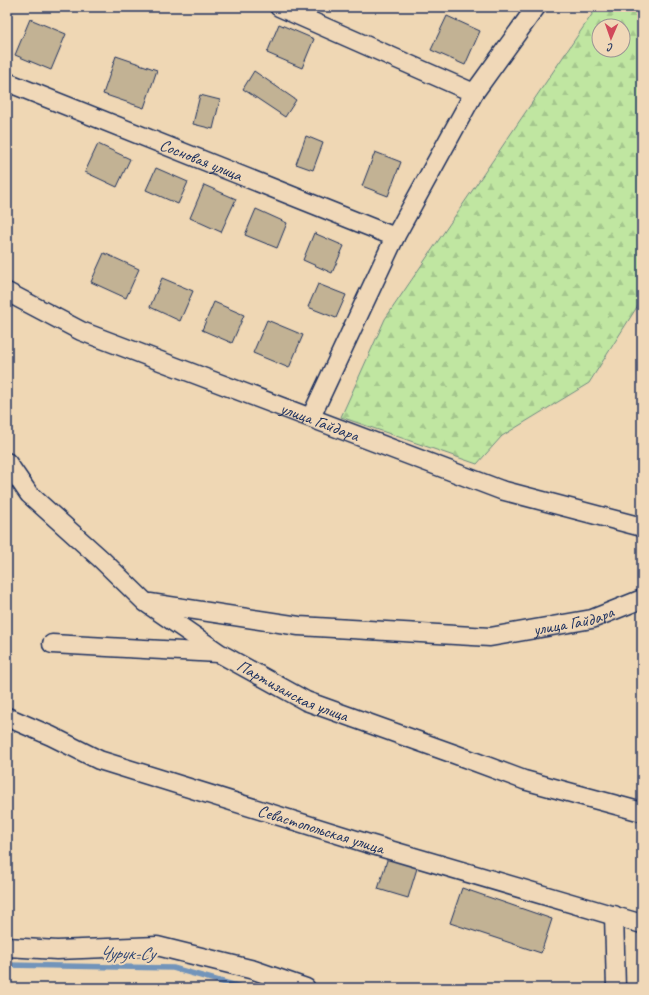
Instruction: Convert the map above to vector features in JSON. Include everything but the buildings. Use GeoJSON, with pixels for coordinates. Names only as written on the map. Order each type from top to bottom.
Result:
{"type":"FeatureCollection","features":[{"type":"Feature","properties":{"kind":"street"},"geometry":{"type":"LineString","coordinates":[[279,7],[474,93]]}},
{"type":"Feature","properties":{"kind":"street"},"geometry":{"type":"LineString","coordinates":[[311,417],[395,237],[474,93],[536,7]]}},
{"type":"Feature","properties":{"kind":"street","name":"Сосновая улица"},"geometry":{"type":"LineString","coordinates":[[7,82],[395,237]]}},
{"type":"Feature","properties":{"kind":"street","name":"улица Гайдара"},"geometry":{"type":"LineString","coordinates":[[7,292],[81,331],[501,490],[642,527]]}},
{"type":"Feature","properties":{"kind":"street","name":"Партизанская улица"},"geometry":{"type":"LineString","coordinates":[[7,462],[29,494],[101,559],[145,602],[219,653],[306,701],[524,780],[642,812]]}},
{"type":"Feature","properties":{"kind":"street","name":"улица Гайдара"},"geometry":{"type":"LineString","coordinates":[[145,602],[300,626],[490,637],[592,619],[642,599]]}},
{"type":"Feature","properties":{"kind":"street"},"geometry":{"type":"LineString","coordinates":[[52,644],[219,653]]}},
{"type":"Feature","properties":{"kind":"street","name":"Севастопольская улица"},"geometry":{"type":"LineString","coordinates":[[7,717],[51,736],[99,760],[366,843],[642,924]]}},
{"type":"Feature","properties":{"kind":"street"},"geometry":{"type":"LineString","coordinates":[[614,915],[616,988]]}},
{"type":"Feature","properties":{"kind":"street"},"geometry":{"type":"LineString","coordinates":[[7,947],[57,950],[157,946],[254,970],[306,988]]}},
{"type":"Feature","properties":{"kind":"green space"},"geometry":{"type":"Polygon","coordinates":[[[597,7],[642,7],[642,299],[589,383],[502,436],[477,464],[341,417],[385,319],[597,7]]]}},
{"type":"Feature","properties":{"kind":"waterway","name":"Чурук-Су"},"geometry":{"type":"LineString","coordinates":[[7,965],[173,968],[244,988]]}}]}
